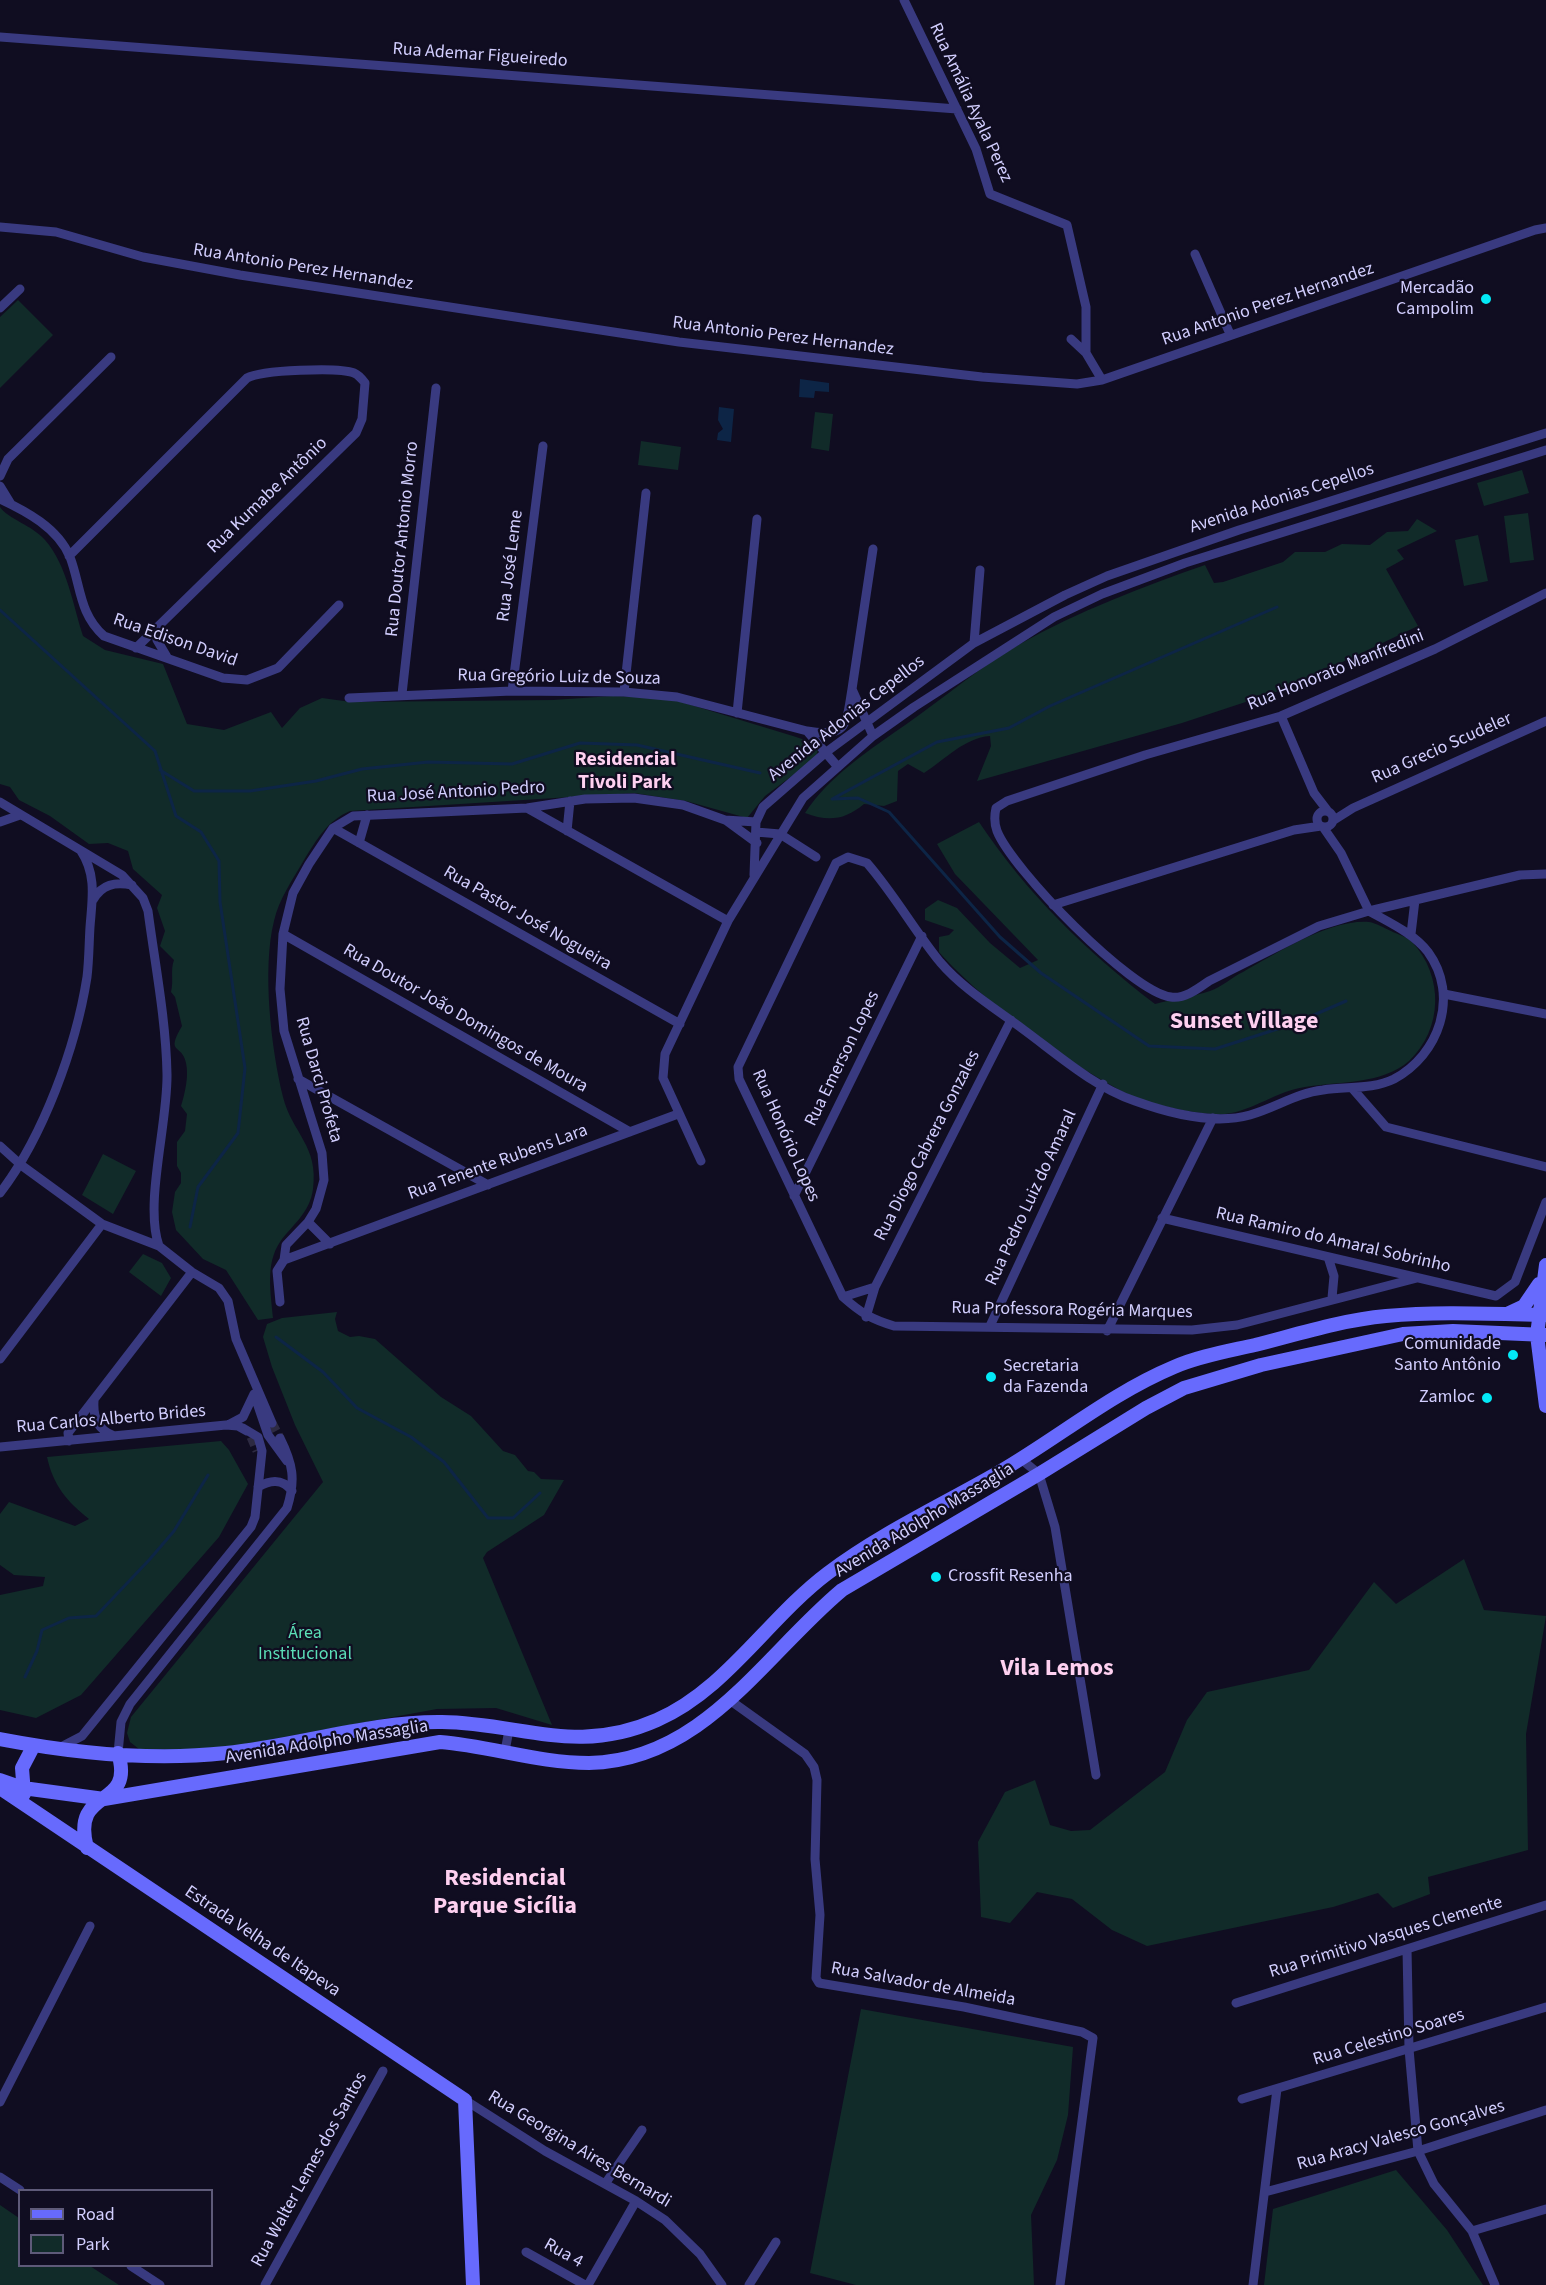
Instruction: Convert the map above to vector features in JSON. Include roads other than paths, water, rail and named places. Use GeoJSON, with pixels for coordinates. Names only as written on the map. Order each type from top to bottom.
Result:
{"type":"FeatureCollection","features":[{"type":"Feature","properties":{"kind":"main road"},"geometry":{"type":"LineString","coordinates":[[1504,1314],[1524,1306],[1544,1272]]}},
{"type":"Feature","properties":{"kind":"main road"},"geometry":{"type":"LineString","coordinates":[[1544,1272],[1541,1335],[1546,1406]]}},
{"type":"Feature","properties":{"kind":"main road","name":"Avenida Adolpho Massaglia"},"geometry":{"type":"LineString","coordinates":[[0,1739],[57,1749],[169,1756],[226,1753],[441,1722],[572,1739],[629,1732],[663,1718],[697,1697],[731,1666],[807,1588],[851,1556],[1021,1459],[1119,1395],[1176,1365],[1344,1323],[1387,1316],[1542,1315]]}},
{"type":"Feature","properties":{"kind":"main road","name":"Avenida Adolpho Massaglia"},"geometry":{"type":"LineString","coordinates":[[0,1780],[23,1788],[104,1798],[420,1744],[451,1743],[557,1762],[591,1763],[640,1754],[692,1729],[731,1701],[812,1617],[843,1590],[1184,1388],[1241,1371],[1403,1334],[1453,1331],[1541,1335]]}},
{"type":"Feature","properties":{"kind":"main road"},"geometry":{"type":"LineString","coordinates":[[731,1666],[750,1683]]}},
{"type":"Feature","properties":{"kind":"main road"},"geometry":{"type":"LineString","coordinates":[[33,1745],[24,1762],[23,1788],[29,1805],[39,1814]]}},
{"type":"Feature","properties":{"kind":"main road"},"geometry":{"type":"LineString","coordinates":[[87,1848],[83,1822],[91,1807],[114,1792],[122,1780],[122,1767],[118,1753]]}},
{"type":"Feature","properties":{"kind":"main road","name":"Estrada Velha de Itapeva"},"geometry":{"type":"LineString","coordinates":[[0,1788],[465,2100]]}},
{"type":"Feature","properties":{"kind":"main road"},"geometry":{"type":"LineString","coordinates":[[465,2100],[473,2285]]}},
{"type":"Feature","properties":{"kind":"street","name":"Rua Amália Ayala Perez"},"geometry":{"type":"LineString","coordinates":[[904,0],[976,149],[990,194],[1067,225],[1086,307],[1086,353]]}},
{"type":"Feature","properties":{"kind":"street","name":"Rua Ademar Figueiredo"},"geometry":{"type":"LineString","coordinates":[[0,37],[957,109]]}},
{"type":"Feature","properties":{"kind":"street","name":"Rua Antonio Perez Hernandez"},"geometry":{"type":"LineString","coordinates":[[0,227],[56,232],[142,257],[240,275],[679,342],[982,377],[1077,384],[1102,380],[1230,334],[1546,228]]}},
{"type":"Feature","properties":{"kind":"street"},"geometry":{"type":"LineString","coordinates":[[1195,254],[1230,334]]}},
{"type":"Feature","properties":{"kind":"street"},"geometry":{"type":"LineString","coordinates":[[0,308],[20,289]]}},
{"type":"Feature","properties":{"kind":"street"},"geometry":{"type":"LineString","coordinates":[[1071,339],[1086,353],[1102,380]]}},
{"type":"Feature","properties":{"kind":"street"},"geometry":{"type":"LineString","coordinates":[[0,476],[4,461],[111,357]]}},
{"type":"Feature","properties":{"kind":"street","name":"Rua Kumabe Antônio"},"geometry":{"type":"LineString","coordinates":[[69,556],[247,378],[262,372],[340,370],[354,373],[362,378],[366,387],[362,419],[356,434],[136,648]]}},
{"type":"Feature","properties":{"kind":"street","name":"Rua Doutor Antonio Morro"},"geometry":{"type":"LineString","coordinates":[[402,694],[436,388]]}},
{"type":"Feature","properties":{"kind":"street","name":"Avenida Adonias Cepellos"},"geometry":{"type":"LineString","coordinates":[[756,827],[763,807],[825,753],[974,643],[1065,595],[1117,572],[1239,530],[1546,433]]}},
{"type":"Feature","properties":{"kind":"street","name":"Rua José Leme"},"geometry":{"type":"LineString","coordinates":[[512,690],[543,446]]}},
{"type":"Feature","properties":{"kind":"street","name":"Avenida Adonias Cepellos"},"geometry":{"type":"LineString","coordinates":[[701,1161],[663,1078],[665,1054],[728,921],[803,798],[873,736],[1001,649],[1054,617],[1102,594],[1185,563],[1546,450]]}},
{"type":"Feature","properties":{"kind":"street","name":"Rua Edison David"},"geometry":{"type":"LineString","coordinates":[[0,486],[11,504]]}},
{"type":"Feature","properties":{"kind":"street"},"geometry":{"type":"LineString","coordinates":[[624,692],[646,494]]}},
{"type":"Feature","properties":{"kind":"street","name":"Rua Edison David"},"geometry":{"type":"LineString","coordinates":[[0,499],[38,519],[56,537],[69,556],[81,601],[93,627],[104,636],[223,678],[247,680],[278,668],[339,605]]}},
{"type":"Feature","properties":{"kind":"street"},"geometry":{"type":"LineString","coordinates":[[737,713],[757,519]]}},
{"type":"Feature","properties":{"kind":"street"},"geometry":{"type":"LineString","coordinates":[[873,549],[852,690],[873,736]]}},
{"type":"Feature","properties":{"kind":"street"},"geometry":{"type":"LineString","coordinates":[[974,643],[980,570]]}},
{"type":"Feature","properties":{"kind":"street","name":"Rua Honorato Manfredini"},"geometry":{"type":"LineString","coordinates":[[1053,905],[998,833],[994,820],[996,808],[1006,801],[1145,755],[1281,716],[1435,649],[1546,593]]}},
{"type":"Feature","properties":{"kind":"street"},"geometry":{"type":"LineString","coordinates":[[161,624],[158,640],[167,657]]}},
{"type":"Feature","properties":{"kind":"street","name":"Rua Gregório Luiz de Souza"},"geometry":{"type":"LineString","coordinates":[[349,698],[512,690],[624,692],[677,697],[807,731],[832,734],[841,731],[845,725],[852,690]]}},
{"type":"Feature","properties":{"kind":"street"},"geometry":{"type":"LineString","coordinates":[[922,936],[941,963],[965,986],[1085,1074],[1133,1101],[1180,1113],[1227,1120],[1250,1115],[1322,1090],[1352,1088],[1392,1080],[1415,1066],[1433,1043],[1442,1018],[1444,994],[1440,975],[1428,953],[1411,934],[1369,911],[1281,716]]}},
{"type":"Feature","properties":{"kind":"street","name":"Rua Grecio Scudeler"},"geometry":{"type":"LineString","coordinates":[[1326,819],[1546,721]]}},
{"type":"Feature","properties":{"kind":"street"},"geometry":{"type":"LineString","coordinates":[[807,731],[838,767]]}},
{"type":"Feature","properties":{"kind":"street","name":"Rua José Antonio Pedro"},"geometry":{"type":"LineString","coordinates":[[333,828],[353,816],[527,808],[570,801],[634,798],[683,805],[725,820],[780,834],[816,857]]}},
{"type":"Feature","properties":{"kind":"street"},"geometry":{"type":"LineString","coordinates":[[567,831],[570,801]]}},
{"type":"Feature","properties":{"kind":"street"},"geometry":{"type":"LineString","coordinates":[[0,802],[122,875],[143,898],[148,911],[167,1073],[166,1110],[154,1211],[159,1246]]}},
{"type":"Feature","properties":{"kind":"street"},"geometry":{"type":"LineString","coordinates":[[527,808],[728,921]]}},
{"type":"Feature","properties":{"kind":"street"},"geometry":{"type":"LineString","coordinates":[[0,822],[20,815]]}},
{"type":"Feature","properties":{"kind":"street"},"geometry":{"type":"LineString","coordinates":[[358,843],[367,815]]}},
{"type":"Feature","properties":{"kind":"street"},"geometry":{"type":"LineString","coordinates":[[1326,819],[1053,905],[1120,969],[1148,987],[1172,997],[1192,993],[1209,981],[1319,926],[1369,911],[1520,875],[1546,874]]}},
{"type":"Feature","properties":{"kind":"street","name":"Rua José Antonio Pedro"},"geometry":{"type":"LineString","coordinates":[[725,820],[757,843]]}},
{"type":"Feature","properties":{"kind":"street"},"geometry":{"type":"LineString","coordinates":[[754,878],[756,827]]}},
{"type":"Feature","properties":{"kind":"street","name":"Rua Pastor José Nogueira"},"geometry":{"type":"LineString","coordinates":[[333,828],[680,1024]]}},
{"type":"Feature","properties":{"kind":"street","name":"Rua Darci Profeta"},"geometry":{"type":"LineString","coordinates":[[280,1302],[277,1271],[284,1260],[286,1245],[308,1222],[316,1209],[324,1180],[322,1153],[284,1031],[281,999],[283,934],[293,893],[333,828]]}},
{"type":"Feature","properties":{"kind":"street"},"geometry":{"type":"LineString","coordinates":[[0,1193],[21,1165],[50,1104],[87,977],[91,870],[81,851]]}},
{"type":"Feature","properties":{"kind":"street","name":"Rua Honório Lopes"},"geometry":{"type":"LineString","coordinates":[[866,1317],[843,1297],[739,1079],[738,1067],[836,863],[848,857],[859,858],[867,863],[922,936]]}},
{"type":"Feature","properties":{"kind":"street"},"geometry":{"type":"LineString","coordinates":[[91,903],[99,890],[106,886],[121,883],[132,885]]}},
{"type":"Feature","properties":{"kind":"street"},"geometry":{"type":"LineString","coordinates":[[1411,934],[1415,900]]}},
{"type":"Feature","properties":{"kind":"street","name":"Rua Doutor João Domingos de Moura"},"geometry":{"type":"LineString","coordinates":[[283,934],[630,1132]]}},
{"type":"Feature","properties":{"kind":"street","name":"Rua Emerson Lopes"},"geometry":{"type":"LineString","coordinates":[[794,1196],[922,936]]}},
{"type":"Feature","properties":{"kind":"street"},"geometry":{"type":"LineString","coordinates":[[1444,994],[1546,1014]]}},
{"type":"Feature","properties":{"kind":"street","name":"Rua Diogo Cabrera Gonzales"},"geometry":{"type":"LineString","coordinates":[[866,1317],[875,1287],[1011,1020]]}},
{"type":"Feature","properties":{"kind":"street"},"geometry":{"type":"LineString","coordinates":[[298,1079],[488,1185]]}},
{"type":"Feature","properties":{"kind":"street","name":"Rua Pedro Luiz do Amaral"},"geometry":{"type":"LineString","coordinates":[[990,1326],[1103,1084]]}},
{"type":"Feature","properties":{"kind":"street"},"geometry":{"type":"LineString","coordinates":[[1352,1088],[1386,1127],[1546,1167]]}},
{"type":"Feature","properties":{"kind":"street","name":"Rua Tenente Rubens Lara"},"geometry":{"type":"LineString","coordinates":[[284,1260],[678,1114]]}},
{"type":"Feature","properties":{"kind":"street"},"geometry":{"type":"LineString","coordinates":[[1107,1331],[1213,1118]]}},
{"type":"Feature","properties":{"kind":"street"},"geometry":{"type":"LineString","coordinates":[[0,1146],[21,1165],[102,1224],[159,1246],[192,1272],[219,1288],[228,1301],[236,1339],[272,1423]]}},
{"type":"Feature","properties":{"kind":"street","name":"Rua Ramiro do Amaral Sobrinho"},"geometry":{"type":"LineString","coordinates":[[1162,1218],[1496,1296],[1515,1282],[1546,1202]]}},
{"type":"Feature","properties":{"kind":"street"},"geometry":{"type":"LineString","coordinates":[[308,1222],[330,1244]]}},
{"type":"Feature","properties":{"kind":"street"},"geometry":{"type":"LineString","coordinates":[[0,1359],[102,1224]]}},
{"type":"Feature","properties":{"kind":"street"},"geometry":{"type":"LineString","coordinates":[[1328,1257],[1334,1276],[1332,1298]]}},
{"type":"Feature","properties":{"kind":"street"},"geometry":{"type":"LineString","coordinates":[[69,1441],[68,1432],[192,1272]]}},
{"type":"Feature","properties":{"kind":"street","name":"Rua Professora Rogéria Marques"},"geometry":{"type":"LineString","coordinates":[[866,1317],[894,1326],[990,1326],[1107,1331],[1192,1330],[1237,1325],[1332,1298],[1417,1278]]}},
{"type":"Feature","properties":{"kind":"street"},"geometry":{"type":"LineString","coordinates":[[843,1297],[875,1287]]}},
{"type":"Feature","properties":{"kind":"street"},"geometry":{"type":"LineString","coordinates":[[248,1365],[254,1394],[268,1435],[278,1451],[293,1467]]}},
{"type":"Feature","properties":{"kind":"street","name":"Rua Carlos Alberto Brides"},"geometry":{"type":"LineString","coordinates":[[226,1425],[243,1417],[254,1394]]}},
{"type":"Feature","properties":{"kind":"street"},"geometry":{"type":"LineString","coordinates":[[94,1401],[97,1423],[102,1430],[113,1436]]}},
{"type":"Feature","properties":{"kind":"street","name":"Rua Carlos Alberto Brides"},"geometry":{"type":"LineString","coordinates":[[0,1447],[226,1425],[240,1427]]}},
{"type":"Feature","properties":{"kind":"street"},"geometry":{"type":"LineString","coordinates":[[240,1427],[251,1437]]}},
{"type":"Feature","properties":{"kind":"street"},"geometry":{"type":"LineString","coordinates":[[57,1749],[82,1736],[245,1538],[255,1517],[261,1440],[252,1431],[240,1427]]}},
{"type":"Feature","properties":{"kind":"street"},"geometry":{"type":"LineString","coordinates":[[118,1753],[121,1722],[130,1704],[287,1508],[292,1491],[293,1467],[280,1438]]}},
{"type":"Feature","properties":{"kind":"street"},"geometry":{"type":"LineString","coordinates":[[257,1451],[260,1463]]}},
{"type":"Feature","properties":{"kind":"street"},"geometry":{"type":"LineString","coordinates":[[1021,1459],[1039,1474],[1061,1561],[1096,1775]]}},
{"type":"Feature","properties":{"kind":"street"},"geometry":{"type":"LineString","coordinates":[[258,1487],[272,1481],[280,1482],[292,1491]]}},
{"type":"Feature","properties":{"kind":"street","name":"Rua Salvador de Almeida"},"geometry":{"type":"LineString","coordinates":[[731,1701],[805,1754],[814,1767],[818,1780],[815,1859],[820,1915],[816,1978],[819,1983],[964,2007],[1082,2032],[1093,2038],[1060,2285]]}},
{"type":"Feature","properties":{"kind":"street"},"geometry":{"type":"LineString","coordinates":[[505,1751],[509,1730]]}},
{"type":"Feature","properties":{"kind":"street","name":"Rua Primitivo Vasques Clemente"},"geometry":{"type":"LineString","coordinates":[[1236,2003],[1546,1905]]}},
{"type":"Feature","properties":{"kind":"street"},"geometry":{"type":"LineString","coordinates":[[0,2102],[3,2087],[90,1926]]}},
{"type":"Feature","properties":{"kind":"street"},"geometry":{"type":"LineString","coordinates":[[1407,1949],[1409,2049],[1418,2151],[1434,2184],[1472,2231],[1495,2285]]}},
{"type":"Feature","properties":{"kind":"street","name":"Rua Celestino Soares"},"geometry":{"type":"LineString","coordinates":[[1242,2100],[1546,2007]]}},
{"type":"Feature","properties":{"kind":"street","name":"Rua Walter Lemes dos Santos"},"geometry":{"type":"LineString","coordinates":[[265,2285],[383,2071]]}},
{"type":"Feature","properties":{"kind":"street"},"geometry":{"type":"LineString","coordinates":[[1253,2285],[1277,2089]]}},
{"type":"Feature","properties":{"kind":"street","name":"Rua Georgina Aires Bernardi"},"geometry":{"type":"LineString","coordinates":[[465,2100],[545,2151],[636,2200],[665,2220],[685,2238],[718,2283]]}},
{"type":"Feature","properties":{"kind":"street","name":"Rua Aracy Valesco Gonçalves"},"geometry":{"type":"LineString","coordinates":[[1265,2192],[1418,2151],[1546,2110]]}},
{"type":"Feature","properties":{"kind":"street"},"geometry":{"type":"LineString","coordinates":[[605,2184],[642,2130]]}},
{"type":"Feature","properties":{"kind":"street"},"geometry":{"type":"LineString","coordinates":[[0,2177],[18,2189]]}},
{"type":"Feature","properties":{"kind":"street"},"geometry":{"type":"LineString","coordinates":[[587,2285],[636,2200]]}},
{"type":"Feature","properties":{"kind":"street"},"geometry":{"type":"LineString","coordinates":[[1472,2231],[1546,2209]]}},
{"type":"Feature","properties":{"kind":"street"},"geometry":{"type":"LineString","coordinates":[[749,2285],[776,2242]]}},
{"type":"Feature","properties":{"kind":"street","name":"Rua 4"},"geometry":{"type":"LineString","coordinates":[[526,2252],[587,2285]]}},
{"type":"Feature","properties":{"kind":"street"},"geometry":{"type":"LineString","coordinates":[[134,2267],[160,2285]]}},
{"type":"Feature","properties":{"kind":"water"},"geometry":{"type":"Polygon","coordinates":[[[800,379],[829,383],[829,392],[815,391],[814,398],[799,397],[800,379]]]}},
{"type":"Feature","properties":{"kind":"water"},"geometry":{"type":"Polygon","coordinates":[[[719,407],[734,409],[731,442],[717,440],[718,433],[723,429],[718,420],[719,407]]]}},
{"type":"Feature","properties":{"kind":"waterway"},"geometry":{"type":"LineString","coordinates":[[834,798],[937,742],[1009,728],[1050,706],[1277,607]]}},
{"type":"Feature","properties":{"kind":"waterway"},"geometry":{"type":"LineString","coordinates":[[0,610],[155,751],[176,816],[201,832],[219,861],[220,902],[245,1068],[238,1133],[198,1187],[190,1227]]}},
{"type":"Feature","properties":{"kind":"waterway"},"geometry":{"type":"LineString","coordinates":[[160,770],[194,791],[250,791],[316,781],[362,769],[428,762],[512,764],[580,743],[637,745],[760,773]]}},
{"type":"Feature","properties":{"kind":"waterway"},"geometry":{"type":"LineString","coordinates":[[832,799],[858,798],[889,812],[1000,937],[1041,973],[1149,1046],[1215,1049],[1293,1024],[1346,1001]]}},
{"type":"Feature","properties":{"kind":"waterway"},"geometry":{"type":"LineString","coordinates":[[276,1337],[323,1372],[357,1408],[411,1437],[444,1462],[488,1518],[513,1518],[540,1493]]}},
{"type":"Feature","properties":{"kind":"waterway"},"geometry":{"type":"LineString","coordinates":[[25,1677],[37,1651],[42,1630],[69,1618],[96,1616],[174,1531],[208,1475]]}},
{"type":"Feature","properties":{"kind":"tunnel"},"geometry":{"type":"LineString","coordinates":[[272,1423],[280,1438]]}},
{"type":"Feature","properties":{"kind":"tunnel"},"geometry":{"type":"LineString","coordinates":[[251,1437],[257,1451]]}},
{"type":"Feature","properties":{"kind":"place","name":"Mercadão Campolim"},"geometry":{"type":"Point","coordinates":[1486,299]}},
{"type":"Feature","properties":{"kind":"place","name":"Comunidade Santo Antônio"},"geometry":{"type":"Point","coordinates":[1513,1355]}},
{"type":"Feature","properties":{"kind":"place","name":"Secretaria da Fazenda"},"geometry":{"type":"Point","coordinates":[991,1377]}},
{"type":"Feature","properties":{"kind":"place","name":"Zamloc"},"geometry":{"type":"Point","coordinates":[1487,1398]}},
{"type":"Feature","properties":{"kind":"place","name":"Crossfit Resenha"},"geometry":{"type":"Point","coordinates":[936,1577]}},
{"type":"Feature","properties":{"kind":"district","name":"Residencial Tivoli Park"},"geometry":{"type":"Point","coordinates":[625,772]}},
{"type":"Feature","properties":{"kind":"district","name":"Sunset Village"},"geometry":{"type":"Point","coordinates":[1244,1023]}},
{"type":"Feature","properties":{"kind":"district","name":"Vila Lemos"},"geometry":{"type":"Point","coordinates":[1057,1670]}},
{"type":"Feature","properties":{"kind":"district","name":"Residencial Parque Sicília"},"geometry":{"type":"Point","coordinates":[505,1894]}},
{"type":"Feature","properties":{"kind":"park label","name":"Área Institucional"},"geometry":{"type":"Point","coordinates":[305,1644]}}]}
